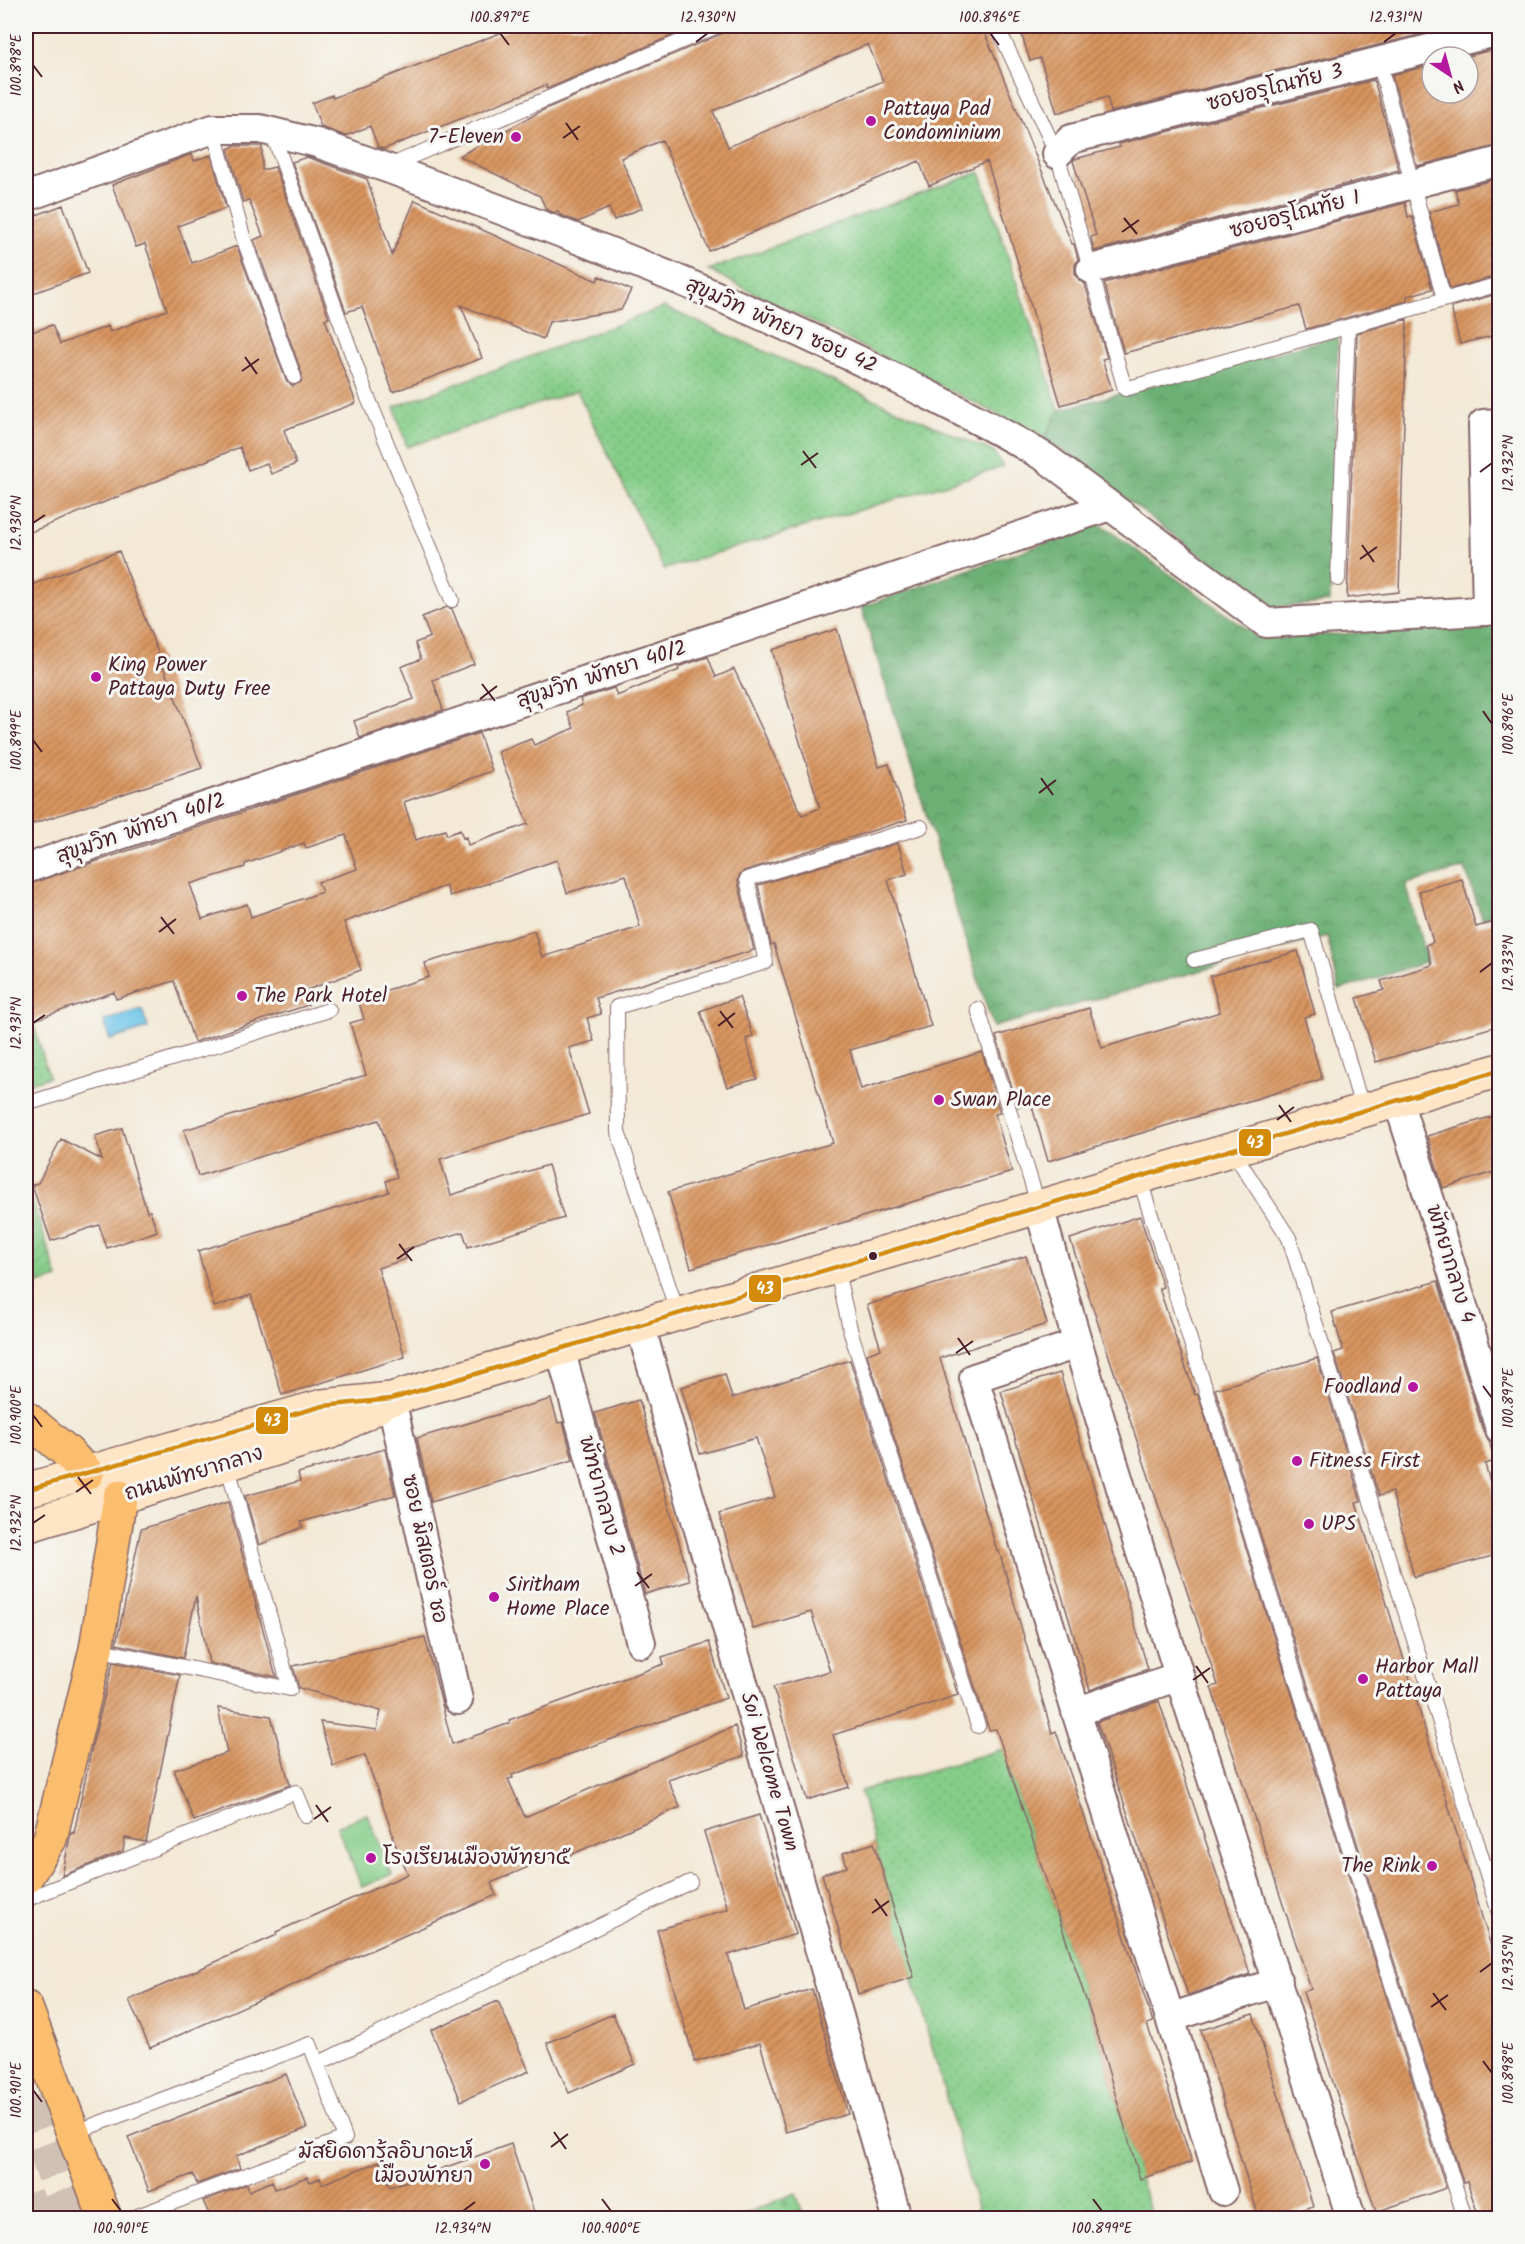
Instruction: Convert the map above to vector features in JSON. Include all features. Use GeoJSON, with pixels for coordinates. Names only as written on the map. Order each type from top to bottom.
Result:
{"type":"FeatureCollection","features":[{"type":"Feature","properties":{"kind":"highway"},"geometry":{"type":"LineString","coordinates":[[26,1418],[67,1452],[87,1473]]}},
{"type":"Feature","properties":{"kind":"highway"},"geometry":{"type":"LineString","coordinates":[[26,1877],[50,1839],[96,1649],[120,1497]]}},
{"type":"Feature","properties":{"kind":"highway"},"geometry":{"type":"LineString","coordinates":[[26,2008],[105,2218]]}},
{"type":"Feature","properties":{"kind":"main road","name":"ถนนพัทยากลาง"},"geometry":{"type":"LineString","coordinates":[[26,1490],[323,1406],[391,1399],[1500,1070]]}},
{"type":"Feature","properties":{"kind":"main road","name":"ถนนพัทยากลาง"},"geometry":{"type":"LineString","coordinates":[[26,1526],[330,1432],[391,1399]]}},
{"type":"Feature","properties":{"kind":"street","name":"ซอยอรุโณทัย 3"},"geometry":{"type":"LineString","coordinates":[[1057,154],[1071,139],[1500,31]]}},
{"type":"Feature","properties":{"kind":"street","name":"สุขุมวิท พัทยา ซอย 42"},"geometry":{"type":"LineString","coordinates":[[26,196],[213,129],[260,129],[317,143],[663,273],[839,351],[1010,436],[1046,458],[1266,623],[1493,611]]}},
{"type":"Feature","properties":{"kind":"street","name":"ซอยอรุโณทัย 1"},"geometry":{"type":"LineString","coordinates":[[1091,269],[1500,161]]}},
{"type":"Feature","properties":{"kind":"street"},"geometry":{"type":"LineString","coordinates":[[1493,611],[1483,424],[1500,423]]}},
{"type":"Feature","properties":{"kind":"street","name":"สุขุมวิท พัทยา 40/2"},"geometry":{"type":"LineString","coordinates":[[26,869],[117,836],[1110,506]]}},
{"type":"Feature","properties":{"kind":"street","name":"พัทยากลาง 4"},"geometry":{"type":"LineString","coordinates":[[1398,1101],[1500,1429]]}},
{"type":"Feature","properties":{"kind":"street"},"geometry":{"type":"LineString","coordinates":[[1039,1207],[1077,1344],[1179,1676],[1278,1982],[1351,2218]]}},
{"type":"Feature","properties":{"kind":"street","name":"Soi Welcome Town"},"geometry":{"type":"LineString","coordinates":[[640,1325],[897,2218]]}},
{"type":"Feature","properties":{"kind":"street"},"geometry":{"type":"LineString","coordinates":[[1077,1344],[974,1377],[1223,2191]]}},
{"type":"Feature","properties":{"kind":"street","name":"พัทยากลาง 2"},"geometry":{"type":"LineString","coordinates":[[560,1349],[641,1643]]}},
{"type":"Feature","properties":{"kind":"street","name":"ซอย มิสเตอร์ ชอ"},"geometry":{"type":"LineString","coordinates":[[391,1399],[458,1700]]}},
{"type":"Feature","properties":{"kind":"street"},"geometry":{"type":"LineString","coordinates":[[1076,1712],[1179,1676]]}},
{"type":"Feature","properties":{"kind":"street"},"geometry":{"type":"LineString","coordinates":[[1170,2018],[1278,1982]]}},
{"type":"Feature","properties":{"kind":"lane"},"geometry":{"type":"LineString","coordinates":[[385,168],[717,26]]}},
{"type":"Feature","properties":{"kind":"lane"},"geometry":{"type":"LineString","coordinates":[[997,26],[1057,154],[1125,389],[1500,284]]}},
{"type":"Feature","properties":{"kind":"lane"},"geometry":{"type":"LineString","coordinates":[[1379,62],[1444,299]]}},
{"type":"Feature","properties":{"kind":"lane"},"geometry":{"type":"LineString","coordinates":[[213,129],[244,240],[294,377]]}},
{"type":"Feature","properties":{"kind":"lane"},"geometry":{"type":"LineString","coordinates":[[272,132],[366,393],[452,600]]}},
{"type":"Feature","properties":{"kind":"lane"},"geometry":{"type":"LineString","coordinates":[[1338,579],[1348,327]]}},
{"type":"Feature","properties":{"kind":"lane"},"geometry":{"type":"LineString","coordinates":[[678,1314],[618,1132],[617,1007],[766,962],[747,879],[921,826]]}},
{"type":"Feature","properties":{"kind":"lane"},"geometry":{"type":"LineString","coordinates":[[1194,960],[1311,930],[1363,1111]]}},
{"type":"Feature","properties":{"kind":"lane"},"geometry":{"type":"LineString","coordinates":[[26,1104],[329,1010]]}},
{"type":"Feature","properties":{"kind":"lane"},"geometry":{"type":"LineString","coordinates":[[978,1010],[1039,1207]]}},
{"type":"Feature","properties":{"kind":"lane"},"geometry":{"type":"LineString","coordinates":[[1232,1150],[1289,1238],[1500,1916]]}},
{"type":"Feature","properties":{"kind":"lane"},"geometry":{"type":"LineString","coordinates":[[1139,1177],[1466,2218]]}},
{"type":"Feature","properties":{"kind":"lane"},"geometry":{"type":"LineString","coordinates":[[836,1267],[855,1344],[978,1726]]}},
{"type":"Feature","properties":{"kind":"lane"},"geometry":{"type":"LineString","coordinates":[[96,1649],[290,1689],[227,1464]]}},
{"type":"Feature","properties":{"kind":"lane"},"geometry":{"type":"LineString","coordinates":[[26,1901],[296,1792],[306,1816]]}},
{"type":"Feature","properties":{"kind":"lane"},"geometry":{"type":"LineString","coordinates":[[317,2064],[690,1882]]}},
{"type":"Feature","properties":{"kind":"lane"},"geometry":{"type":"LineString","coordinates":[[73,2133],[310,2044],[345,2138],[132,2218]]}},
{"type":"Feature","properties":{"kind":"green space"},"geometry":{"type":"Polygon","coordinates":[[[980,172],[1059,410],[1045,438],[708,270],[980,172]]]}},
{"type":"Feature","properties":{"kind":"green space"},"geometry":{"type":"Polygon","coordinates":[[[664,307],[994,452],[1003,467],[664,569],[577,391],[407,447],[394,407],[664,307]]]}},
{"type":"Feature","properties":{"kind":"green space"},"geometry":{"type":"Polygon","coordinates":[[[1338,336],[1330,602],[1271,608],[1045,438],[1059,410],[1338,336]]]}},
{"type":"Feature","properties":{"kind":"green space"},"geometry":{"type":"Polygon","coordinates":[[[1100,524],[1261,639],[1499,624],[1499,914],[1482,918],[1465,868],[1406,884],[1427,962],[1339,990],[1327,936],[993,1027],[861,607],[1100,524]]]}},
{"type":"Feature","properties":{"kind":"green space"},"geometry":{"type":"Polygon","coordinates":[[[34,1026],[49,1077],[26,1084],[26,1029],[34,1026]]]}},
{"type":"Feature","properties":{"kind":"green space"},"geometry":{"type":"Polygon","coordinates":[[[26,1182],[58,1278],[26,1288],[26,1182]]]}},
{"type":"Feature","properties":{"kind":"green space"},"geometry":{"type":"Polygon","coordinates":[[[1003,1749],[1099,2040],[1152,2218],[980,2218],[860,1791],[1003,1749]]]}},
{"type":"Feature","properties":{"kind":"green space"},"geometry":{"type":"Polygon","coordinates":[[[367,1814],[392,1874],[362,1887],[337,1827],[367,1814]]]}},
{"type":"Feature","properties":{"kind":"green space"},"geometry":{"type":"Polygon","coordinates":[[[796,2193],[804,2218],[735,2218],[796,2193]]]}},
{"type":"Feature","properties":{"kind":"water"},"geometry":{"type":"Polygon","coordinates":[[[142,1009],[148,1028],[110,1040],[104,1021],[142,1009]]]}},
{"type":"Feature","properties":{"kind":"building"},"geometry":{"type":"Polygon","coordinates":[[[518,26],[695,26],[547,89],[546,85],[384,149],[378,147],[370,126],[346,136],[321,127],[312,103],[332,95],[333,98],[518,26]]]}},
{"type":"Feature","properties":{"kind":"building"},"geometry":{"type":"Polygon","coordinates":[[[726,26],[982,26],[1072,244],[1074,244],[1078,259],[1075,273],[1085,284],[1107,358],[1102,359],[1112,390],[1061,405],[987,161],[929,186],[919,161],[709,251],[662,140],[621,158],[642,208],[614,220],[609,208],[578,222],[560,215],[558,211],[554,213],[546,209],[540,196],[459,156],[545,109],[721,34],[726,26]],[[868,44],[713,111],[728,147],[883,81],[868,44]]]}},
{"type":"Feature","properties":{"kind":"building"},"geometry":{"type":"Polygon","coordinates":[[[1019,26],[1454,26],[1111,112],[1107,97],[1057,113],[1040,58],[1030,61],[1019,26]]]}},
{"type":"Feature","properties":{"kind":"building"},"geometry":{"type":"Polygon","coordinates":[[[1500,48],[1500,145],[1417,166],[1392,75],[1420,68],[1420,105],[1480,105],[1480,53],[1500,48]]]}},
{"type":"Feature","properties":{"kind":"building"},"geometry":{"type":"Polygon","coordinates":[[[1374,80],[1399,170],[1094,251],[1091,237],[1096,235],[1073,161],[1075,159],[1120,147],[1119,144],[1374,80]]]}},
{"type":"Feature","properties":{"kind":"building"},"geometry":{"type":"Polygon","coordinates":[[[234,146],[262,146],[262,170],[275,167],[329,318],[325,319],[356,403],[284,430],[296,464],[271,474],[267,463],[248,470],[240,447],[26,534],[26,334],[52,325],[60,344],[108,326],[110,332],[167,310],[145,244],[136,247],[112,185],[192,154],[194,161],[211,155],[226,208],[178,226],[192,263],[237,246],[286,380],[293,386],[301,382],[302,374],[254,240],[263,236],[249,200],[243,202],[228,149],[234,146]]]}},
{"type":"Feature","properties":{"kind":"building"},"geometry":{"type":"Polygon","coordinates":[[[307,157],[367,179],[392,255],[415,200],[597,281],[599,276],[631,290],[621,310],[549,322],[543,339],[461,305],[482,358],[393,392],[362,307],[346,312],[292,162],[307,157]]]}},
{"type":"Feature","properties":{"kind":"building"},"geometry":{"type":"Polygon","coordinates":[[[1500,178],[1500,275],[1450,289],[1429,212],[1459,204],[1455,190],[1500,178]]]}},
{"type":"Feature","properties":{"kind":"building"},"geometry":{"type":"Polygon","coordinates":[[[1405,203],[1408,217],[1412,216],[1432,289],[1407,296],[1407,301],[1306,329],[1299,306],[1124,353],[1104,283],[1405,203]]]}},
{"type":"Feature","properties":{"kind":"building"},"geometry":{"type":"Polygon","coordinates":[[[63,205],[88,273],[26,296],[26,219],[63,205]]]}},
{"type":"Feature","properties":{"kind":"building"},"geometry":{"type":"Polygon","coordinates":[[[1500,293],[1500,334],[1460,344],[1451,307],[1500,293]]]}},
{"type":"Feature","properties":{"kind":"building"},"geometry":{"type":"Polygon","coordinates":[[[1407,319],[1399,592],[1347,598],[1357,333],[1407,319]]]}},
{"type":"Feature","properties":{"kind":"building","name":"King Power Pattaya Duty Free"},"geometry":{"type":"Polygon","coordinates":[[[119,551],[202,768],[26,826],[26,587],[119,551]]]}},
{"type":"Feature","properties":{"kind":"building"},"geometry":{"type":"Polygon","coordinates":[[[447,607],[452,609],[474,664],[433,680],[443,710],[360,738],[354,721],[414,699],[401,667],[421,659],[415,643],[430,637],[422,617],[447,607]]]}},
{"type":"Feature","properties":{"kind":"building"},"geometry":{"type":"Polygon","coordinates":[[[837,629],[879,767],[889,764],[907,820],[744,871],[738,881],[754,950],[596,998],[601,1014],[587,1018],[594,1041],[569,1048],[589,1114],[440,1159],[451,1195],[548,1165],[564,1218],[468,1247],[463,1232],[403,1250],[406,1259],[378,1268],[405,1357],[282,1395],[251,1295],[214,1307],[198,1251],[389,1192],[386,1181],[397,1177],[379,1120],[198,1176],[184,1130],[366,1075],[350,1023],[364,1019],[358,999],[429,977],[425,963],[534,931],[542,957],[640,927],[626,875],[567,893],[557,860],[450,896],[446,886],[344,922],[361,970],[304,991],[308,1005],[194,1042],[174,981],[116,999],[114,992],[26,1023],[26,885],[479,733],[492,771],[404,802],[416,840],[445,830],[447,835],[460,830],[463,838],[466,837],[468,845],[528,824],[498,752],[531,739],[534,745],[574,728],[567,712],[582,705],[580,699],[614,688],[617,696],[679,670],[678,667],[708,657],[716,677],[734,669],[802,815],[820,808],[772,650],[837,629]],[[346,835],[306,848],[304,843],[245,864],[245,867],[190,884],[202,919],[247,904],[251,917],[322,892],[318,882],[357,869],[346,835]]]}},
{"type":"Feature","properties":{"kind":"building"},"geometry":{"type":"Polygon","coordinates":[[[898,843],[907,874],[888,880],[931,1026],[850,1050],[861,1089],[982,1052],[1000,1113],[995,1114],[1012,1172],[691,1268],[668,1192],[833,1143],[774,944],[771,945],[758,885],[898,843]]]}},
{"type":"Feature","properties":{"kind":"building"},"geometry":{"type":"Polygon","coordinates":[[[1462,879],[1476,927],[1500,920],[1500,1025],[1376,1062],[1357,998],[1384,990],[1381,981],[1432,965],[1426,945],[1433,942],[1419,891],[1462,879]]]}},
{"type":"Feature","properties":{"kind":"building"},"geometry":{"type":"Polygon","coordinates":[[[1298,951],[1315,1014],[1304,1017],[1322,1079],[1048,1161],[1031,1103],[1018,1107],[996,1036],[1089,1008],[1102,1048],[1220,1012],[1210,976],[1298,951]]]}},
{"type":"Feature","properties":{"kind":"building"},"geometry":{"type":"Polygon","coordinates":[[[739,997],[753,1036],[746,1039],[757,1079],[727,1087],[700,1011],[739,997]]]}},
{"type":"Feature","properties":{"kind":"building"},"geometry":{"type":"Polygon","coordinates":[[[1500,1114],[1500,1170],[1443,1188],[1427,1136],[1500,1114]]]}},
{"type":"Feature","properties":{"kind":"building"},"geometry":{"type":"Polygon","coordinates":[[[122,1128],[147,1212],[150,1211],[157,1231],[107,1248],[99,1225],[51,1241],[32,1185],[38,1183],[61,1139],[102,1160],[95,1136],[122,1128]]]}},
{"type":"Feature","properties":{"kind":"building"},"geometry":{"type":"Polygon","coordinates":[[[1140,1216],[1163,1287],[1159,1288],[1195,1395],[1198,1394],[1446,2188],[1376,2212],[1303,1992],[1311,1989],[1211,1687],[1218,1685],[1070,1239],[1140,1216]]]}},
{"type":"Feature","properties":{"kind":"building"},"geometry":{"type":"Polygon","coordinates":[[[1026,1256],[1047,1324],[940,1358],[1052,1733],[1056,1731],[1153,2022],[1147,2024],[1192,2162],[1140,2179],[1099,2039],[996,1729],[989,1730],[867,1354],[881,1349],[867,1305],[1026,1256]]]}},
{"type":"Feature","properties":{"kind":"building","name":"Foodland"},"geometry":{"type":"Polygon","coordinates":[[[1438,1281],[1484,1434],[1489,1441],[1495,1461],[1485,1464],[1500,1518],[1500,1554],[1414,1577],[1392,1492],[1379,1496],[1334,1353],[1343,1350],[1332,1312],[1438,1281]]]}},
{"type":"Feature","properties":{"kind":"building","name":"Harbor Mall Pattaya"},"geometry":{"type":"Polygon","coordinates":[[[1317,1358],[1361,1501],[1356,1502],[1500,1976],[1500,2218],[1479,2218],[1467,2181],[1463,2182],[1215,1389],[1317,1358]]]}},
{"type":"Feature","properties":{"kind":"building"},"geometry":{"type":"Polygon","coordinates":[[[850,1360],[958,1695],[833,1735],[849,1787],[807,1800],[773,1687],[830,1671],[811,1612],[753,1629],[719,1514],[775,1497],[756,1438],[700,1454],[681,1387],[725,1374],[732,1398],[850,1360]]]}},
{"type":"Feature","properties":{"kind":"building"},"geometry":{"type":"Polygon","coordinates":[[[1060,1373],[1148,1669],[1090,1690],[1001,1391],[1060,1373]]]}},
{"type":"Feature","properties":{"kind":"building"},"geometry":{"type":"Polygon","coordinates":[[[551,1399],[558,1423],[563,1422],[573,1460],[431,1502],[417,1438],[551,1399]]]}},
{"type":"Feature","properties":{"kind":"building"},"geometry":{"type":"Polygon","coordinates":[[[639,1400],[690,1581],[645,1594],[595,1413],[639,1400]]]}},
{"type":"Feature","properties":{"kind":"building"},"geometry":{"type":"Polygon","coordinates":[[[385,1449],[395,1495],[301,1522],[303,1527],[259,1545],[245,1496],[300,1481],[298,1473],[385,1449]]]}},
{"type":"Feature","properties":{"kind":"building"},"geometry":{"type":"Polygon","coordinates":[[[228,1502],[277,1677],[209,1663],[196,1596],[183,1658],[116,1644],[141,1529],[228,1502]]]}},
{"type":"Feature","properties":{"kind":"building"},"geometry":{"type":"Polygon","coordinates":[[[425,1637],[452,1744],[510,1723],[509,1720],[664,1664],[662,1657],[709,1642],[726,1698],[512,1775],[513,1778],[508,1779],[525,1817],[735,1726],[744,1756],[668,1780],[680,1807],[559,1860],[556,1855],[491,1883],[496,1895],[150,2048],[129,2000],[408,1874],[392,1836],[365,1755],[333,1766],[320,1722],[377,1730],[381,1711],[299,1688],[293,1666],[425,1637]]]}},
{"type":"Feature","properties":{"kind":"building"},"geometry":{"type":"Polygon","coordinates":[[[113,1662],[180,1675],[146,1842],[125,1838],[123,1851],[62,1876],[71,1832],[74,1833],[113,1662]]]}},
{"type":"Feature","properties":{"kind":"building"},"geometry":{"type":"Polygon","coordinates":[[[1159,1701],[1250,1974],[1188,1995],[1097,1722],[1159,1701]]]}},
{"type":"Feature","properties":{"kind":"building"},"geometry":{"type":"Polygon","coordinates":[[[218,1708],[271,1716],[290,1785],[194,1821],[174,1770],[227,1753],[218,1708]]]}},
{"type":"Feature","properties":{"kind":"building"},"geometry":{"type":"Polygon","coordinates":[[[759,1815],[796,1934],[728,1955],[744,2010],[812,1989],[848,2114],[786,2132],[760,2043],[695,2062],[657,1930],[728,1909],[704,1832],[759,1815]]]}},
{"type":"Feature","properties":{"kind":"building"},"geometry":{"type":"Polygon","coordinates":[[[874,1843],[914,1977],[858,1994],[822,1874],[847,1867],[843,1853],[874,1843]]]}},
{"type":"Feature","properties":{"kind":"building"},"geometry":{"type":"Polygon","coordinates":[[[498,2001],[529,2071],[461,2101],[431,2030],[498,2001]]]}},
{"type":"Feature","properties":{"kind":"building"},"geometry":{"type":"Polygon","coordinates":[[[613,2014],[635,2064],[569,2093],[547,2043],[613,2014]]]}},
{"type":"Feature","properties":{"kind":"building"},"geometry":{"type":"Polygon","coordinates":[[[1253,2014],[1313,2206],[1274,2218],[1259,2218],[1201,2030],[1253,2014]]]}},
{"type":"Feature","properties":{"kind":"building"},"geometry":{"type":"Polygon","coordinates":[[[286,2074],[307,2128],[236,2156],[240,2168],[197,2184],[193,2174],[149,2191],[128,2137],[286,2074]]]}},
{"type":"Feature","properties":{"kind":"building","name":"มัสยิดดารุ้ลอิบาดะห์ เมืองพัทยา"},"geometry":{"type":"Polygon","coordinates":[[[511,2144],[536,2218],[211,2218],[203,2201],[247,2184],[249,2191],[272,2181],[275,2189],[307,2177],[310,2182],[320,2178],[322,2184],[380,2161],[390,2187],[511,2144]]]}},
{"type":"Feature","properties":{"kind":"tunnel"},"geometry":{"type":"LineString","coordinates":[[26,2099],[69,2218]]}},
{"type":"Feature","properties":{"kind":"tunnel"},"geometry":{"type":"LineString","coordinates":[[26,2194],[34,2218]]}},
{"type":"Feature","properties":{"kind":"transit line","name":"43"},"geometry":{"type":"LineString","coordinates":[[26,1490],[323,1406],[391,1399],[1500,1070]]}},
{"type":"Feature","properties":{"kind":"place","name":"Pattaya Pad Condominium"},"geometry":{"type":"Point","coordinates":[871,121]}},
{"type":"Feature","properties":{"kind":"place","name":"7-Eleven"},"geometry":{"type":"Point","coordinates":[516,137]}},
{"type":"Feature","properties":{"kind":"place","name":"King Power Pattaya Duty Free"},"geometry":{"type":"Point","coordinates":[96,677]}},
{"type":"Feature","properties":{"kind":"place","name":"The Park Hotel"},"geometry":{"type":"Point","coordinates":[242,996]}},
{"type":"Feature","properties":{"kind":"place","name":"Swan Place"},"geometry":{"type":"Point","coordinates":[939,1100]}},
{"type":"Feature","properties":{"kind":"place","name":"Foodland"},"geometry":{"type":"Point","coordinates":[1413,1387]}},
{"type":"Feature","properties":{"kind":"place","name":"Fitness First"},"geometry":{"type":"Point","coordinates":[1297,1461]}},
{"type":"Feature","properties":{"kind":"place","name":"UPS"},"geometry":{"type":"Point","coordinates":[1309,1524]}},
{"type":"Feature","properties":{"kind":"place","name":"Siritham Home Place"},"geometry":{"type":"Point","coordinates":[494,1597]}},
{"type":"Feature","properties":{"kind":"place","name":"Harbor Mall Pattaya"},"geometry":{"type":"Point","coordinates":[1363,1679]}},
{"type":"Feature","properties":{"kind":"place","name":"โรงเรียนเมืองพัทยา๕"},"geometry":{"type":"Point","coordinates":[371,1858]}},
{"type":"Feature","properties":{"kind":"place","name":"The Rink"},"geometry":{"type":"Point","coordinates":[1432,1866]}},
{"type":"Feature","properties":{"kind":"place","name":"มัสยิดดารุ้ลอิบาดะห์ เมืองพัทยา"},"geometry":{"type":"Point","coordinates":[485,2164]}}]}
